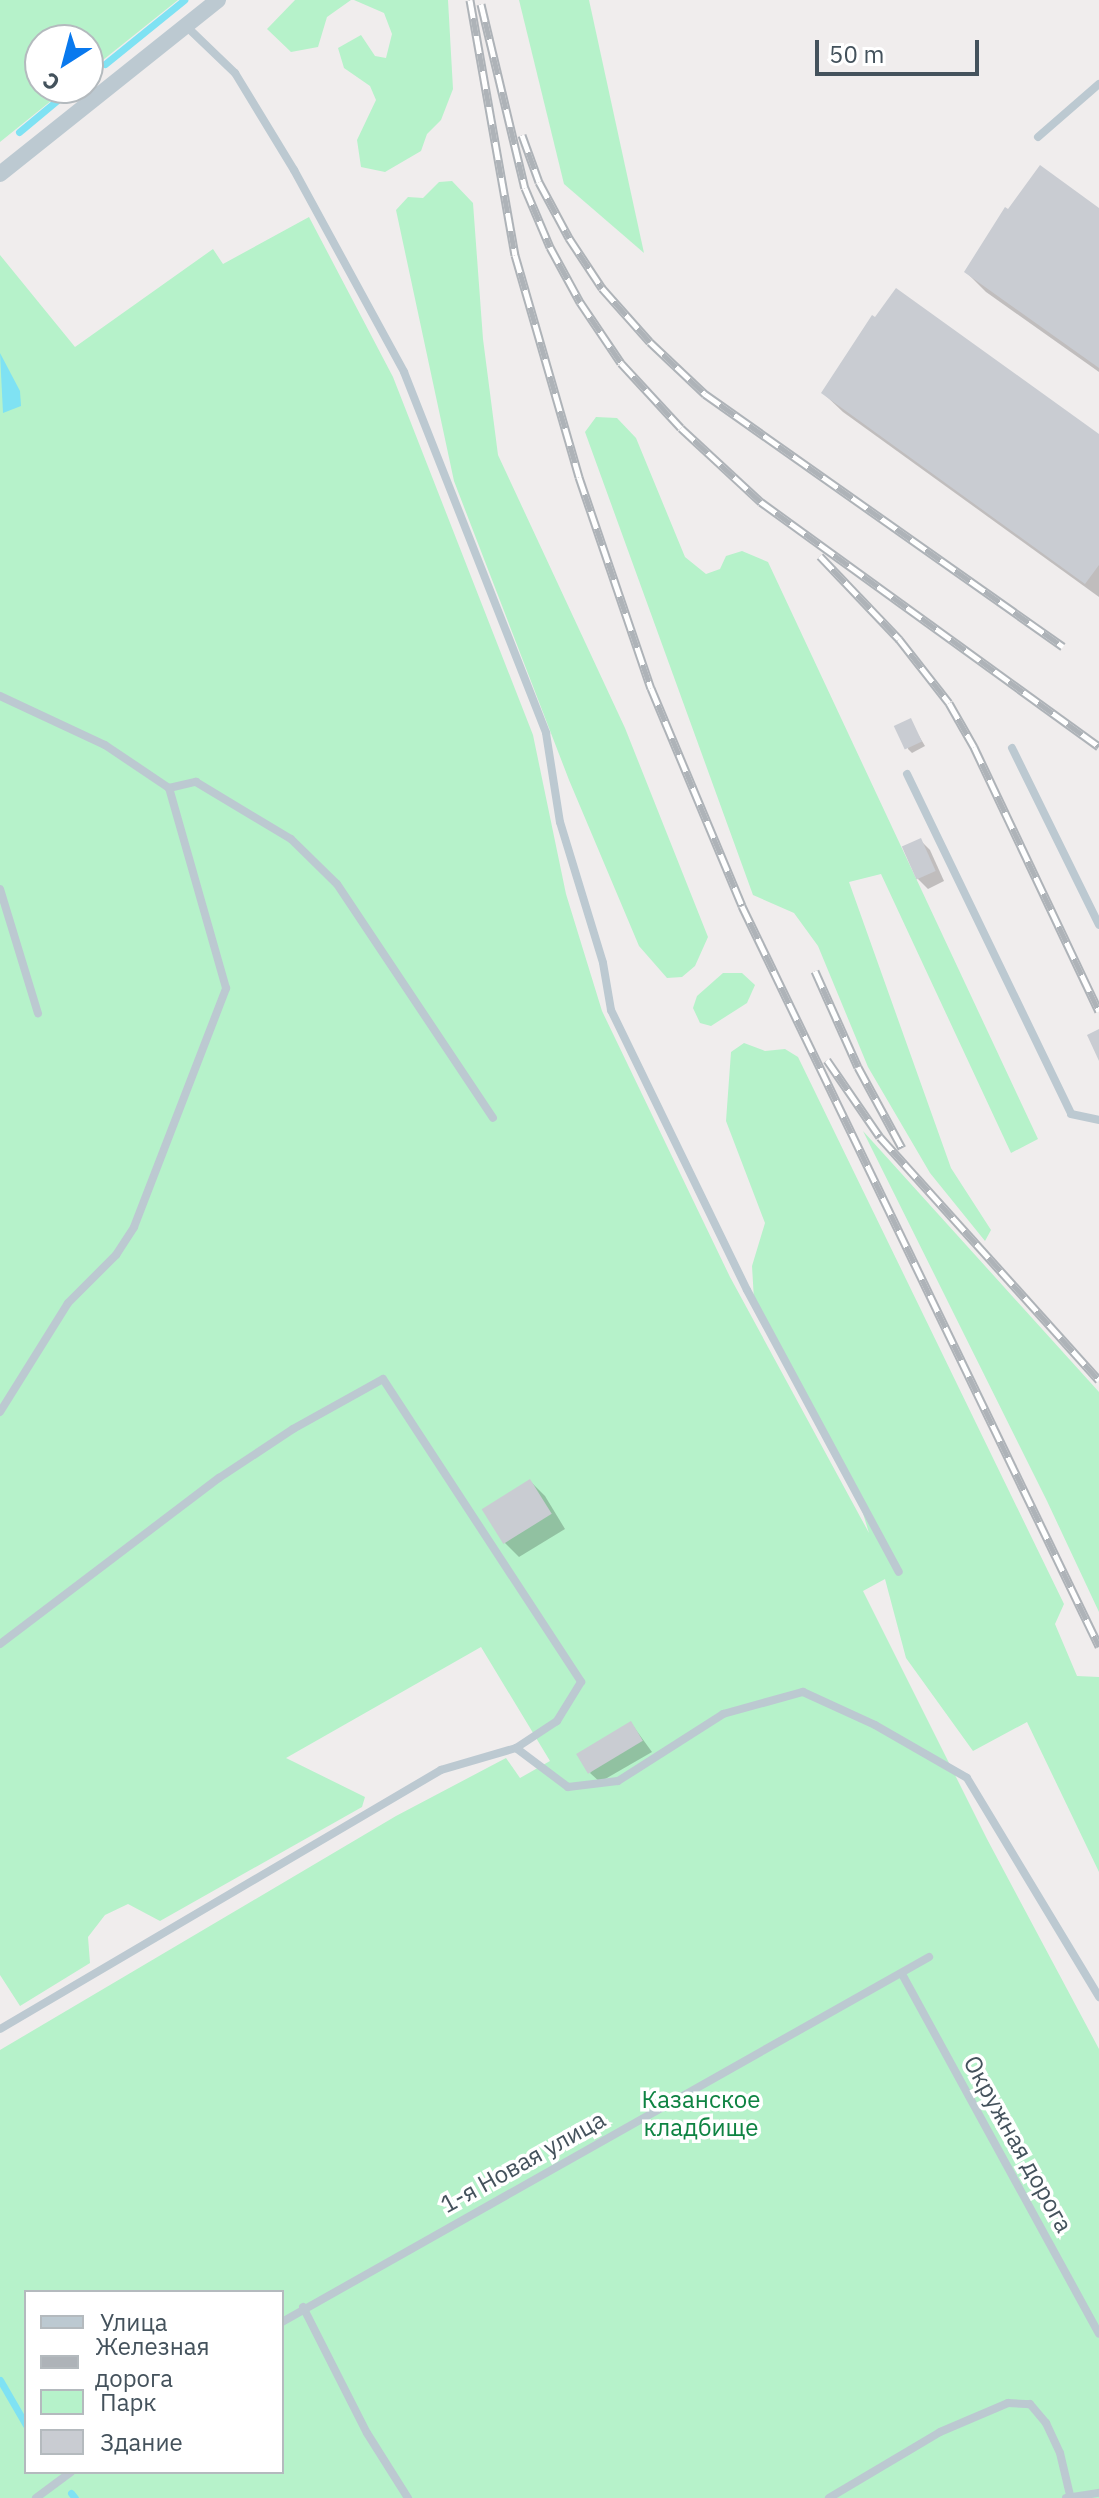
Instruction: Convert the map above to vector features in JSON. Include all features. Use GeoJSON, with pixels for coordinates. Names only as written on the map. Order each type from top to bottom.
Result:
{"type":"FeatureCollection","features":[{"type":"Feature","properties":{"kind":"street"},"geometry":{"type":"LineString","coordinates":[[0,174],[218,0]]}},
{"type":"Feature","properties":{"kind":"lane"},"geometry":{"type":"LineString","coordinates":[[186,26],[235,73],[294,170],[374,322],[404,372],[546,733],[560,822],[603,963],[611,1010],[747,1290],[899,1572]]}},
{"type":"Feature","properties":{"kind":"lane"},"geometry":{"type":"LineString","coordinates":[[1038,137],[1099,84]]}},
{"type":"Feature","properties":{"kind":"lane"},"geometry":{"type":"LineString","coordinates":[[0,696],[105,745],[169,788],[226,988],[134,1227],[116,1255],[68,1303],[0,1412]]}},
{"type":"Feature","properties":{"kind":"lane"},"geometry":{"type":"LineString","coordinates":[[1012,748],[1099,925]]}},
{"type":"Feature","properties":{"kind":"lane"},"geometry":{"type":"LineString","coordinates":[[907,774],[1071,1114],[1099,1120]]}},
{"type":"Feature","properties":{"kind":"lane"},"geometry":{"type":"LineString","coordinates":[[169,788],[196,782],[236,804],[291,839],[337,884],[493,1118]]}},
{"type":"Feature","properties":{"kind":"lane"},"geometry":{"type":"LineString","coordinates":[[0,889],[38,1013]]}},
{"type":"Feature","properties":{"kind":"lane"},"geometry":{"type":"LineString","coordinates":[[0,1644],[219,1478],[293,1429],[383,1379],[581,1682],[557,1721],[516,1748],[441,1770],[0,2029]]}},
{"type":"Feature","properties":{"kind":"lane"},"geometry":{"type":"LineString","coordinates":[[516,1748],[568,1787],[618,1781],[723,1714],[803,1692],[875,1725],[967,1778],[1099,1997]]}},
{"type":"Feature","properties":{"kind":"lane","name":"1-я Новая улица"},"geometry":{"type":"LineString","coordinates":[[284,2321],[303,2307],[929,1957]]}},
{"type":"Feature","properties":{"kind":"lane","name":"Окружная дорога"},"geometry":{"type":"LineString","coordinates":[[902,1974],[1099,2334]]}},
{"type":"Feature","properties":{"kind":"lane"},"geometry":{"type":"LineString","coordinates":[[303,2307],[367,2433],[408,2498]]}},
{"type":"Feature","properties":{"kind":"lane"},"geometry":{"type":"LineString","coordinates":[[829,2498],[940,2432],[1008,2403],[1030,2404],[1046,2423],[1060,2453],[1068,2497],[1099,2493]]}},
{"type":"Feature","properties":{"kind":"lane"},"geometry":{"type":"LineString","coordinates":[[36,2498],[68,2474]]}},
{"type":"Feature","properties":{"kind":"green space"},"geometry":{"type":"Polygon","coordinates":[[[0,0],[178,0],[104,59],[104,24],[24,24],[24,104],[47,104],[0,142],[0,0]]]}},
{"type":"Feature","properties":{"kind":"green space"},"geometry":{"type":"Polygon","coordinates":[[[295,0],[351,0],[327,17],[318,47],[291,52],[267,29],[295,0]]]}},
{"type":"Feature","properties":{"kind":"green space"},"geometry":{"type":"Polygon","coordinates":[[[354,0],[448,0],[453,89],[441,120],[427,134],[421,151],[385,172],[361,167],[357,140],[376,100],[370,86],[344,68],[338,48],[361,35],[375,56],[386,58],[392,34],[384,13],[354,0]]]}},
{"type":"Feature","properties":{"kind":"green space"},"geometry":{"type":"Polygon","coordinates":[[[519,0],[589,0],[644,253],[564,184],[519,0]]]}},
{"type":"Feature","properties":{"kind":"green space"},"geometry":{"type":"Polygon","coordinates":[[[452,181],[473,203],[483,339],[498,455],[625,728],[708,937],[695,966],[682,977],[667,978],[639,946],[569,780],[454,481],[396,210],[408,197],[423,198],[439,182],[452,181]]]}},
{"type":"Feature","properties":{"kind":"green space","name":"Казанское кладбище"},"geometry":{"type":"Polygon","coordinates":[[[309,217],[393,377],[533,735],[566,894],[602,1011],[730,1277],[869,1533],[862,1510],[754,1300],[752,1266],[765,1223],[726,1121],[731,1052],[744,1043],[765,1051],[785,1049],[798,1057],[1064,1604],[1055,1624],[1077,1676],[1099,1677],[1099,1872],[1027,1722],[973,1751],[906,1658],[885,1579],[863,1591],[987,1839],[1099,2049],[1099,2498],[0,2498],[0,2050],[396,1816],[506,1758],[520,1778],[550,1761],[481,1647],[286,1758],[365,1797],[362,1807],[160,1921],[128,1904],[105,1915],[88,1937],[90,1963],[20,2006],[0,1975],[0,255],[75,347],[213,249],[223,264],[309,217]]]}},
{"type":"Feature","properties":{"kind":"green space"},"geometry":{"type":"Polygon","coordinates":[[[596,417],[617,418],[636,438],[685,557],[706,574],[720,569],[726,556],[742,551],[768,562],[1038,1139],[1011,1153],[881,874],[849,882],[951,1168],[991,1230],[985,1241],[930,1173],[868,1067],[818,946],[794,913],[753,895],[585,432],[596,417]]]}},
{"type":"Feature","properties":{"kind":"green space"},"geometry":{"type":"Polygon","coordinates":[[[723,973],[742,973],[755,985],[747,1003],[711,1026],[700,1023],[693,1008],[697,996],[723,973]]]}},
{"type":"Feature","properties":{"kind":"green space"},"geometry":{"type":"Polygon","coordinates":[[[863,1131],[1099,1392],[1099,1612],[1047,1501],[863,1131]]]}},
{"type":"Feature","properties":{"kind":"water"},"geometry":{"type":"Polygon","coordinates":[[[0,353],[20,391],[21,406],[3,413],[0,353]]]}},
{"type":"Feature","properties":{"kind":"building"},"geometry":{"type":"Polygon","coordinates":[[[1040,165],[1099,208],[1099,368],[964,272],[1005,207],[1008,209],[1040,165]]]}},
{"type":"Feature","properties":{"kind":"building"},"geometry":{"type":"Polygon","coordinates":[[[896,288],[1099,434],[1099,565],[1085,584],[821,393],[872,315],[875,317],[896,288]]]}},
{"type":"Feature","properties":{"kind":"building"},"geometry":{"type":"Polygon","coordinates":[[[911,718],[922,742],[905,750],[894,726],[911,718]]]}},
{"type":"Feature","properties":{"kind":"building"},"geometry":{"type":"Polygon","coordinates":[[[921,838],[936,871],[916,879],[902,847],[921,838]]]}},
{"type":"Feature","properties":{"kind":"building"},"geometry":{"type":"Polygon","coordinates":[[[1099,1029],[1099,1061],[1087,1035],[1099,1029]]]}},
{"type":"Feature","properties":{"kind":"building"},"geometry":{"type":"Polygon","coordinates":[[[530,1479],[552,1514],[503,1544],[482,1509],[530,1479]]]}},
{"type":"Feature","properties":{"kind":"building"},"geometry":{"type":"Polygon","coordinates":[[[631,1721],[643,1741],[588,1774],[576,1754],[631,1721]]]}},
{"type":"Feature","properties":{"kind":"waterway"},"geometry":{"type":"LineString","coordinates":[[105,64],[184,0]]}},
{"type":"Feature","properties":{"kind":"waterway"},"geometry":{"type":"LineString","coordinates":[[19,132],[53,104]]}},
{"type":"Feature","properties":{"kind":"waterway"},"geometry":{"type":"LineString","coordinates":[[0,2380],[24,2422]]}},
{"type":"Feature","properties":{"kind":"waterway"},"geometry":{"type":"LineString","coordinates":[[71,2493],[75,2498]]}},
{"type":"Feature","properties":{"kind":"railway"},"geometry":{"type":"LineString","coordinates":[[470,0],[515,255],[579,477],[651,688],[742,906],[1099,1646]]}},
{"type":"Feature","properties":{"kind":"railway"},"geometry":{"type":"LineString","coordinates":[[481,4],[525,188],[550,247],[580,302],[621,363],[681,428],[761,502],[1099,747]]}},
{"type":"Feature","properties":{"kind":"railway"},"geometry":{"type":"LineString","coordinates":[[522,135],[539,182],[569,238],[602,288],[650,342],[705,394],[1063,647]]}},
{"type":"Feature","properties":{"kind":"railway"},"geometry":{"type":"LineString","coordinates":[[820,556],[899,639],[949,703],[974,747],[1099,1011]]}},
{"type":"Feature","properties":{"kind":"railway"},"geometry":{"type":"LineString","coordinates":[[815,971],[858,1067],[902,1148]]}},
{"type":"Feature","properties":{"kind":"railway"},"geometry":{"type":"LineString","coordinates":[[827,1060],[880,1137],[1099,1380]]}}]}
